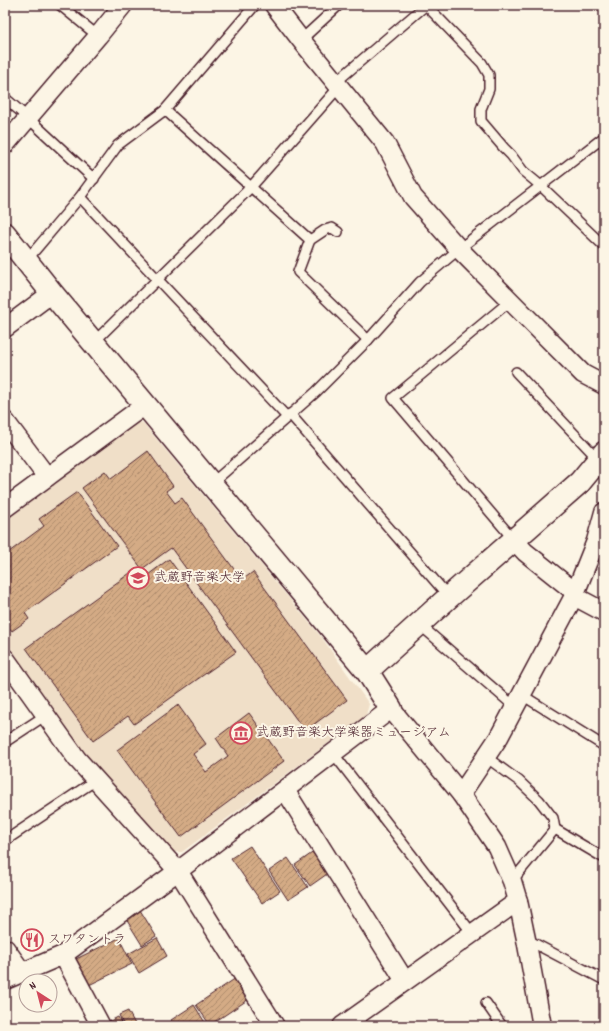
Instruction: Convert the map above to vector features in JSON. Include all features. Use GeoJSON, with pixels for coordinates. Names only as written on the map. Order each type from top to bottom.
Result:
{"type":"FeatureCollection","features":[{"type":"Feature","properties":{"kind":"street"},"geometry":{"type":"LineString","coordinates":[[5,145],[123,5]]}},
{"type":"Feature","properties":{"kind":"street"},"geometry":{"type":"LineString","coordinates":[[274,5],[385,143],[413,197],[459,249],[583,374],[604,385]]}},
{"type":"Feature","properties":{"kind":"street"},"geometry":{"type":"LineString","coordinates":[[5,234],[52,293],[367,671],[391,709],[461,794],[497,847],[512,881],[518,901],[526,939],[538,1024]]}},
{"type":"Feature","properties":{"kind":"street"},"geometry":{"type":"LineString","coordinates":[[5,328],[52,293]]}},
{"type":"Feature","properties":{"kind":"street"},"geometry":{"type":"LineString","coordinates":[[5,508],[145,404]]}},
{"type":"Feature","properties":{"kind":"street"},"geometry":{"type":"LineString","coordinates":[[5,420],[47,477]]}},
{"type":"Feature","properties":{"kind":"street"},"geometry":{"type":"LineString","coordinates":[[367,671],[580,482],[601,456]]}},
{"type":"Feature","properties":{"kind":"street"},"geometry":{"type":"LineString","coordinates":[[461,794],[499,737],[575,594],[596,541],[604,512]]}},
{"type":"Feature","properties":{"kind":"street"},"geometry":{"type":"LineString","coordinates":[[514,540],[525,552],[575,594],[604,612]]}},
{"type":"Feature","properties":{"kind":"street"},"geometry":{"type":"LineString","coordinates":[[5,658],[77,759],[178,871],[275,1026]]}},
{"type":"Feature","properties":{"kind":"street"},"geometry":{"type":"LineString","coordinates":[[5,980],[63,955],[178,871],[391,709]]}},
{"type":"Feature","properties":{"kind":"street"},"geometry":{"type":"LineString","coordinates":[[285,790],[405,981]]}},
{"type":"Feature","properties":{"kind":"street"},"geometry":{"type":"LineString","coordinates":[[342,1026],[518,901]]}},
{"type":"Feature","properties":{"kind":"street"},"geometry":{"type":"LineString","coordinates":[[5,948],[22,972]]}},
{"type":"Feature","properties":{"kind":"street"},"geometry":{"type":"LineString","coordinates":[[63,955],[101,1026]]}},
{"type":"Feature","properties":{"kind":"lane"},"geometry":{"type":"LineString","coordinates":[[60,5],[98,36]]}},
{"type":"Feature","properties":{"kind":"lane"},"geometry":{"type":"LineString","coordinates":[[26,261],[80,197],[118,145],[165,110],[255,5]]}},
{"type":"Feature","properties":{"kind":"lane"},"geometry":{"type":"LineString","coordinates":[[301,40],[339,5]]}},
{"type":"Feature","properties":{"kind":"lane"},"geometry":{"type":"LineString","coordinates":[[94,342],[251,187],[338,85],[426,5],[482,64],[488,75],[489,89],[481,109],[482,121],[524,171],[604,246]]}},
{"type":"Feature","properties":{"kind":"lane"},"geometry":{"type":"LineString","coordinates":[[5,98],[94,179]]}},
{"type":"Feature","properties":{"kind":"lane"},"geometry":{"type":"LineString","coordinates":[[165,110],[310,240]]}},
{"type":"Feature","properties":{"kind":"lane"},"geometry":{"type":"LineString","coordinates":[[211,484],[316,392],[368,340],[420,282],[459,249],[604,137]]}},
{"type":"Feature","properties":{"kind":"lane"},"geometry":{"type":"LineString","coordinates":[[80,197],[289,416],[449,597]]}},
{"type":"Feature","properties":{"kind":"lane"},"geometry":{"type":"LineString","coordinates":[[338,232],[332,228],[325,230],[310,240],[298,272],[368,340]]}},
{"type":"Feature","properties":{"kind":"lane"},"geometry":{"type":"LineString","coordinates":[[510,301],[393,398],[514,540]]}},
{"type":"Feature","properties":{"kind":"lane"},"geometry":{"type":"LineString","coordinates":[[516,372],[601,456]]}},
{"type":"Feature","properties":{"kind":"lane"},"geometry":{"type":"LineString","coordinates":[[419,624],[518,701],[604,746]]}},
{"type":"Feature","properties":{"kind":"lane"},"geometry":{"type":"LineString","coordinates":[[5,742],[46,715]]}},
{"type":"Feature","properties":{"kind":"lane"},"geometry":{"type":"LineString","coordinates":[[333,753],[472,934]]}},
{"type":"Feature","properties":{"kind":"lane"},"geometry":{"type":"LineString","coordinates":[[486,757],[519,781],[539,800],[553,818],[555,829],[604,858]]}},
{"type":"Feature","properties":{"kind":"lane"},"geometry":{"type":"LineString","coordinates":[[6,840],[96,780]]}},
{"type":"Feature","properties":{"kind":"lane"},"geometry":{"type":"LineString","coordinates":[[512,881],[555,829]]}},
{"type":"Feature","properties":{"kind":"lane"},"geometry":{"type":"LineString","coordinates":[[526,939],[604,980]]}},
{"type":"Feature","properties":{"kind":"lane"},"geometry":{"type":"LineString","coordinates":[[486,1004],[502,1026]]}},
{"type":"Feature","properties":{"kind":"shaded area","name":"武蔵野音楽大学"},"geometry":{"type":"Polygon","coordinates":[[[134,421],[143,423],[322,638],[369,704],[366,715],[182,852],[173,852],[81,752],[5,640],[5,517],[134,421]]]}},
{"type":"Feature","properties":{"kind":"building"},"geometry":{"type":"Polygon","coordinates":[[[148,451],[173,486],[166,491],[175,503],[182,498],[242,580],[253,572],[347,700],[305,731],[171,548],[142,569],[82,488],[105,471],[111,479],[148,451]]]}},
{"type":"Feature","properties":{"kind":"building"},"geometry":{"type":"Polygon","coordinates":[[[77,492],[117,546],[25,613],[29,619],[12,631],[5,622],[5,555],[44,526],[39,519],[77,492]]]}},
{"type":"Feature","properties":{"kind":"building"},"geometry":{"type":"Polygon","coordinates":[[[169,559],[236,652],[134,724],[128,716],[93,741],[26,648],[137,568],[144,578],[169,559]]]}},
{"type":"Feature","properties":{"kind":"building"},"geometry":{"type":"Polygon","coordinates":[[[178,705],[206,744],[193,754],[206,772],[228,756],[216,738],[249,713],[284,761],[181,837],[117,750],[178,705]]]}},
{"type":"Feature","properties":{"kind":"building"},"geometry":{"type":"Polygon","coordinates":[[[250,846],[280,891],[262,903],[231,858],[250,846]]]}},
{"type":"Feature","properties":{"kind":"building"},"geometry":{"type":"Polygon","coordinates":[[[315,851],[330,872],[310,886],[295,865],[315,851]]]}},
{"type":"Feature","properties":{"kind":"building"},"geometry":{"type":"Polygon","coordinates":[[[288,858],[308,887],[288,900],[269,871],[288,858]]]}},
{"type":"Feature","properties":{"kind":"building"},"geometry":{"type":"Polygon","coordinates":[[[140,910],[156,936],[142,945],[126,919],[140,910]]]}},
{"type":"Feature","properties":{"kind":"building"},"geometry":{"type":"Polygon","coordinates":[[[119,938],[132,964],[89,985],[76,959],[119,938]]]}},
{"type":"Feature","properties":{"kind":"building"},"geometry":{"type":"Polygon","coordinates":[[[157,938],[167,956],[139,973],[128,954],[157,938]]]}},
{"type":"Feature","properties":{"kind":"building"},"geometry":{"type":"Polygon","coordinates":[[[236,978],[249,999],[210,1025],[196,1005],[236,978]]]}},
{"type":"Feature","properties":{"kind":"building"},"geometry":{"type":"Polygon","coordinates":[[[194,1005],[206,1024],[203,1026],[175,1026],[171,1020],[194,1005]]]}},
{"type":"Feature","properties":{"kind":"building"},"geometry":{"type":"Polygon","coordinates":[[[128,1011],[136,1026],[124,1026],[119,1015],[128,1011]]]}},
{"type":"Feature","properties":{"kind":"building"},"geometry":{"type":"Polygon","coordinates":[[[118,1017],[123,1026],[107,1026],[106,1023],[118,1017]]]}},
{"type":"Feature","properties":{"kind":"place","name":"武蔵野音楽大学"},"geometry":{"type":"Point","coordinates":[138,578]}},
{"type":"Feature","properties":{"kind":"place","name":"武蔵野音楽大学楽器ミュージアム"},"geometry":{"type":"Point","coordinates":[241,733]}},
{"type":"Feature","properties":{"kind":"place","name":"スワタントラ"},"geometry":{"type":"Point","coordinates":[32,940]}}]}
